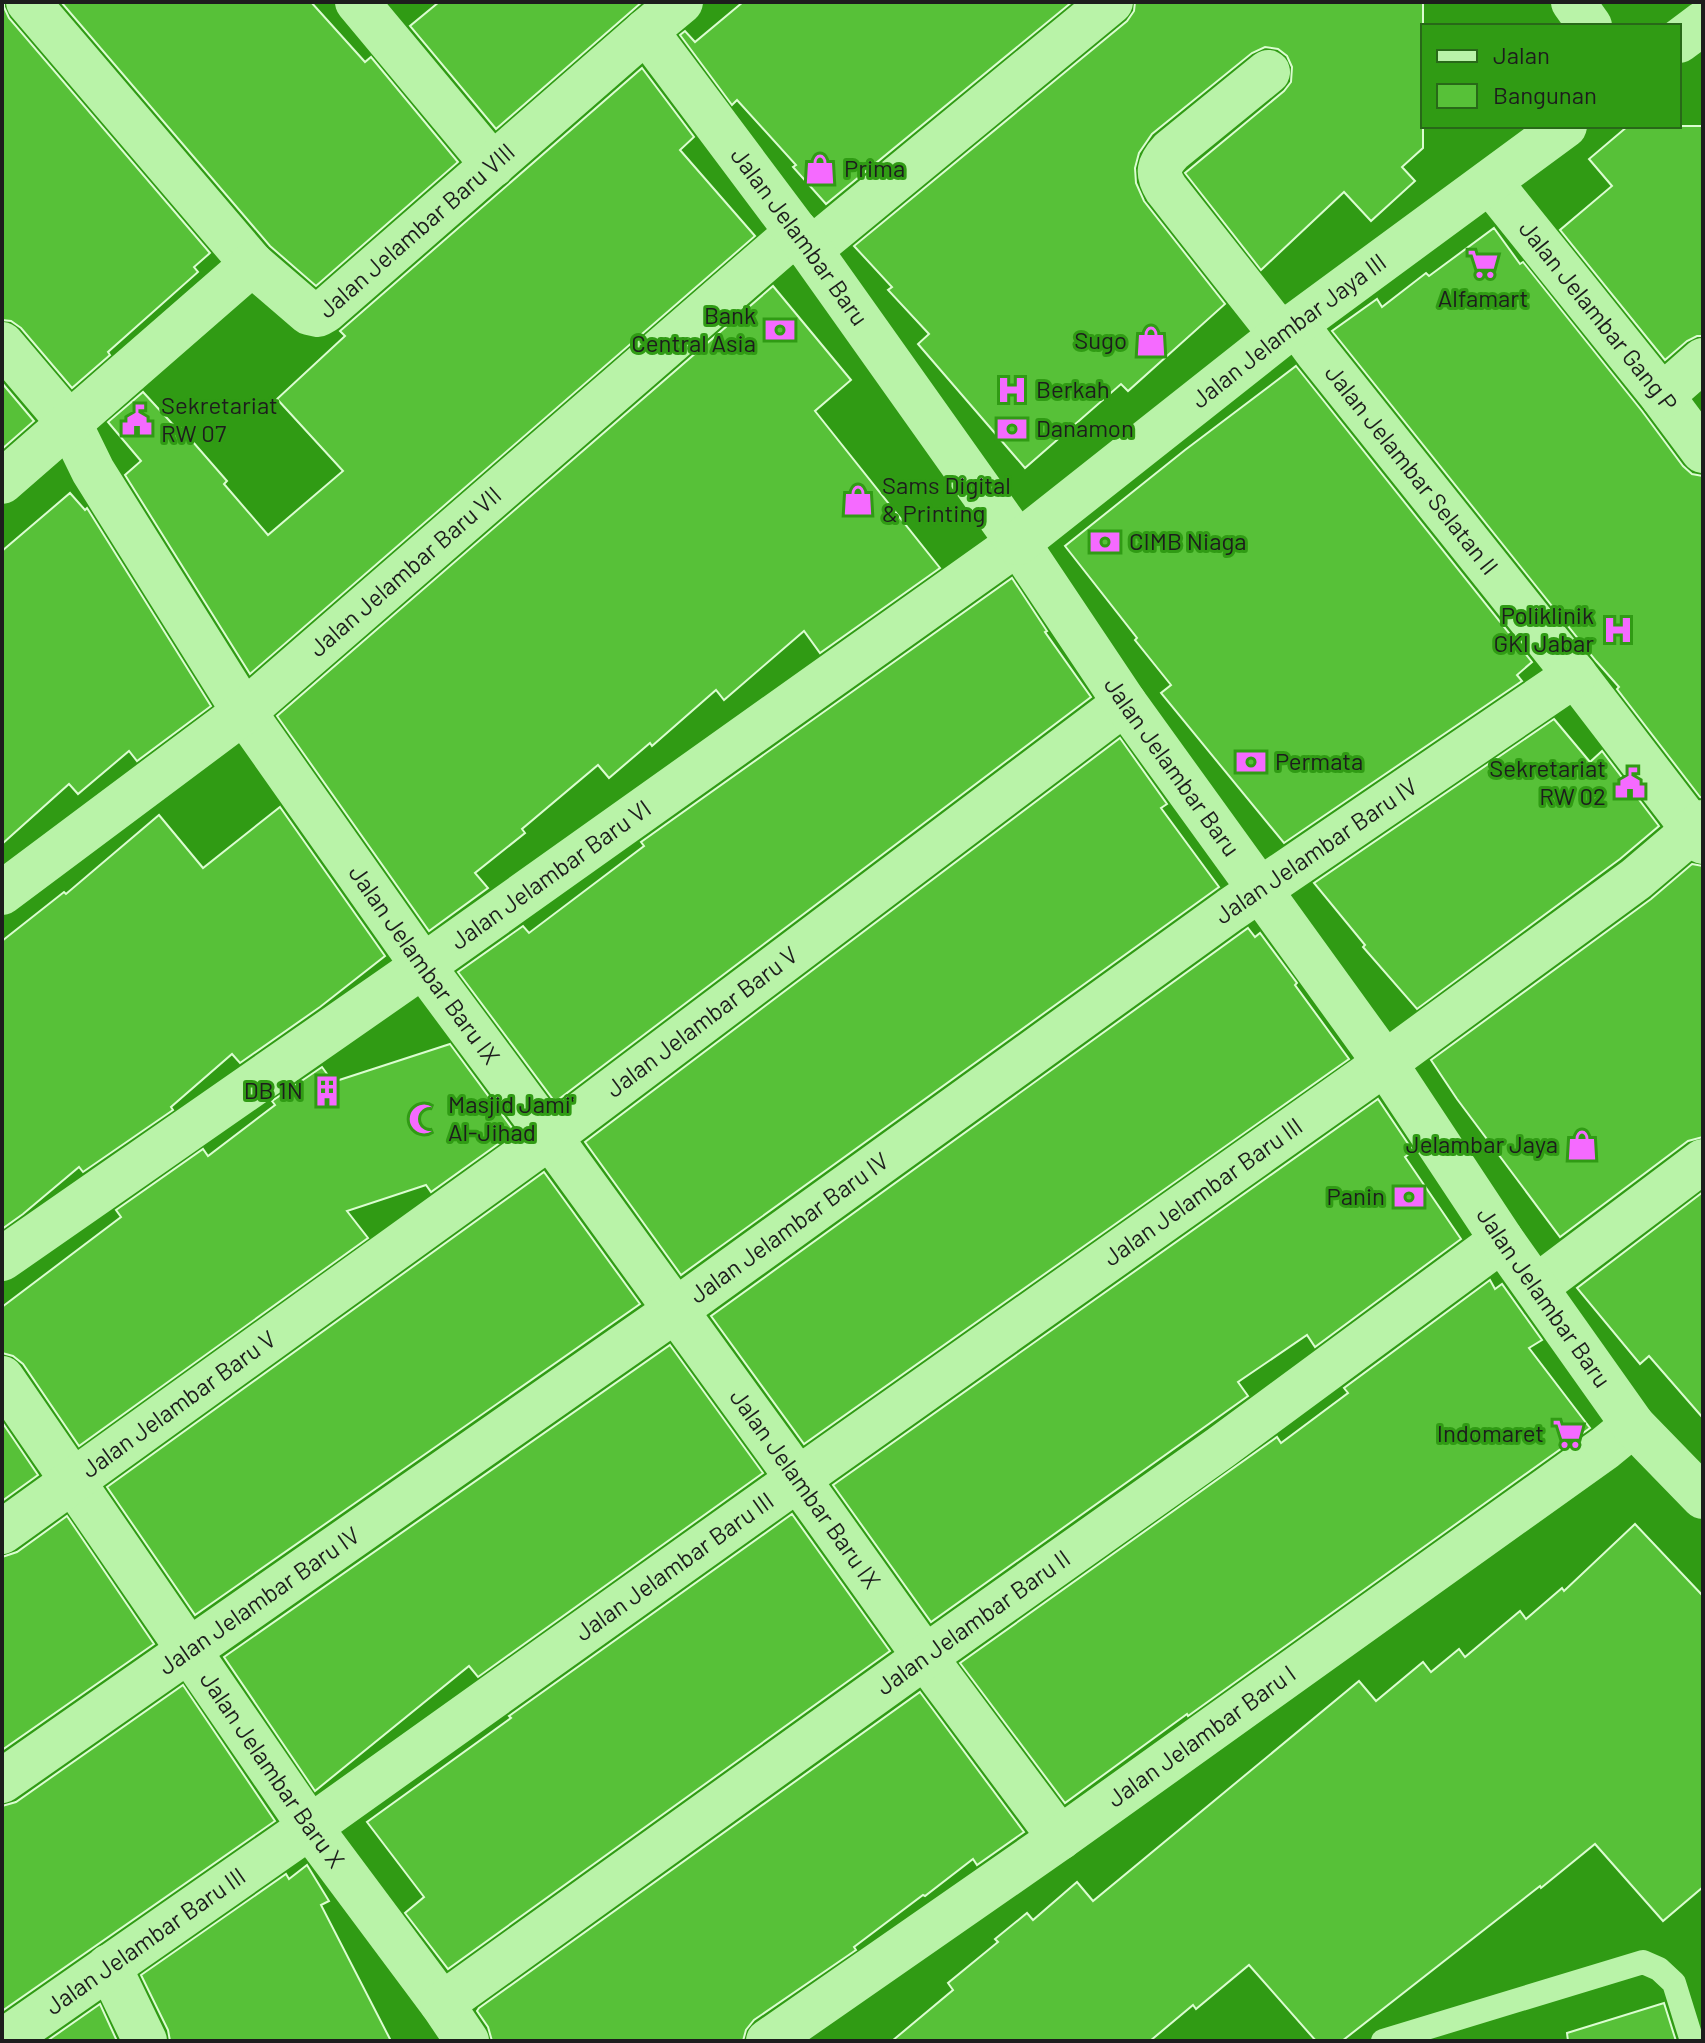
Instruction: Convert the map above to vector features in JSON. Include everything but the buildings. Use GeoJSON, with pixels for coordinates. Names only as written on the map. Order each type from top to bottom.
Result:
{"type":"FeatureCollection","features":[{"type":"Feature","properties":{"kind":"street"},"geometry":{"type":"LineString","coordinates":[[2,482],[252,264],[28,2]]}},
{"type":"Feature","properties":{"kind":"street"},"geometry":{"type":"LineString","coordinates":[[357,2],[493,165]]}},
{"type":"Feature","properties":{"kind":"street","name":"Jalan Jelambar Baru VII"},"geometry":{"type":"LineString","coordinates":[[2,893],[244,712],[804,241],[1111,2]]}},
{"type":"Feature","properties":{"kind":"street"},"geometry":{"type":"LineString","coordinates":[[1573,2],[1589,24]]}},
{"type":"Feature","properties":{"kind":"street","name":"Jalan Jelambar Baru VIII"},"geometry":{"type":"LineString","coordinates":[[252,264],[309,313],[318,315],[325,311],[668,10]]}},
{"type":"Feature","properties":{"kind":"street","name":"Jalan Jelambar Baru"},"geometry":{"type":"LineString","coordinates":[[668,10],[804,241],[1018,543],[1125,703],[1385,1063],[1502,1240],[1633,1425],[1703,1497]]}},
{"type":"Feature","properties":{"kind":"street"},"geometry":{"type":"LineString","coordinates":[[1681,40],[1703,23]]}},
{"type":"Feature","properties":{"kind":"street","name":"Jalan Jelambar Selatan II"},"geometry":{"type":"LineString","coordinates":[[1268,72],[1171,151],[1162,161],[1160,180],[1289,330],[1336,376],[1700,831]]}},
{"type":"Feature","properties":{"kind":"street","name":"Jalan Jelambar Jaya III"},"geometry":{"type":"LineString","coordinates":[[1018,543],[1289,330],[1562,128]]}},
{"type":"Feature","properties":{"kind":"street","name":"Jalan Jelambar Gang P"},"geometry":{"type":"LineString","coordinates":[[1490,182],[1703,451]]}},
{"type":"Feature","properties":{"kind":"street","name":"Jalan Jelambar Baru IX"},"geometry":{"type":"LineString","coordinates":[[2,344],[70,424],[93,471],[244,712],[423,966],[1060,1838]]}},
{"type":"Feature","properties":{"kind":"street"},"geometry":{"type":"LineString","coordinates":[[1662,396],[1703,360]]}},
{"type":"Feature","properties":{"kind":"street","name":"Jalan Jelambar Baru VI"},"geometry":{"type":"LineString","coordinates":[[2,1259],[423,966],[1018,543]]}},
{"type":"Feature","properties":{"kind":"street","name":"Jalan Jelambar Baru IV"},"geometry":{"type":"LineString","coordinates":[[2,1781],[676,1310],[1260,889],[1575,675]]}},
{"type":"Feature","properties":{"kind":"street","name":"Jalan Jelambar Baru V"},"geometry":{"type":"LineString","coordinates":[[2,1532],[550,1137],[1125,703]]}},
{"type":"Feature","properties":{"kind":"street","name":"Jalan Jelambar Baru III"},"geometry":{"type":"LineString","coordinates":[[3,2041],[310,1827],[1385,1063],[1700,831]]}},
{"type":"Feature","properties":{"kind":"street"},"geometry":{"type":"LineString","coordinates":[[1536,1287],[1703,1161]]}},
{"type":"Feature","properties":{"kind":"street","name":"Jalan Jelambar Baru II"},"geometry":{"type":"LineString","coordinates":[[442,2004],[1220,1448],[1502,1240]]}},
{"type":"Feature","properties":{"kind":"street","name":"Jalan Jelambar Baru X"},"geometry":{"type":"LineString","coordinates":[[2,1378],[310,1827],[467,2041]]}},
{"type":"Feature","properties":{"kind":"street","name":"Jalan Jelambar Baru I"},"geometry":{"type":"LineString","coordinates":[[768,2041],[1060,1838],[1633,1425]]}},
{"type":"Feature","properties":{"kind":"street"},"geometry":{"type":"LineString","coordinates":[[109,1966],[145,2041]]}},
{"type":"Feature","properties":{"kind":"lane"},"geometry":{"type":"LineString","coordinates":[[1383,2041],[1420,2035],[1643,1962],[1659,1969],[1674,1983],[1692,2041]]}},
{"type":"Feature","properties":{"kind":"place","name":"Prima"},"geometry":{"type":"Point","coordinates":[820,169]}},
{"type":"Feature","properties":{"kind":"place","name":"Alfamart"},"geometry":{"type":"Point","coordinates":[1483,264]}},
{"type":"Feature","properties":{"kind":"place","name":"Bank Central Asia"},"geometry":{"type":"Point","coordinates":[780,330]}},
{"type":"Feature","properties":{"kind":"place","name":"Sugo"},"geometry":{"type":"Point","coordinates":[1151,341]}},
{"type":"Feature","properties":{"kind":"place","name":"Berkah"},"geometry":{"type":"Point","coordinates":[1012,390]}},
{"type":"Feature","properties":{"kind":"place","name":"Sekretariat RW 07"},"geometry":{"type":"Point","coordinates":[137,420]}},
{"type":"Feature","properties":{"kind":"place","name":"Danamon"},"geometry":{"type":"Point","coordinates":[1012,429]}},
{"type":"Feature","properties":{"kind":"place","name":"Sams Digital & Printing"},"geometry":{"type":"Point","coordinates":[858,500]}},
{"type":"Feature","properties":{"kind":"place","name":"CIMB Niaga"},"geometry":{"type":"Point","coordinates":[1105,542]}},
{"type":"Feature","properties":{"kind":"place","name":"Poliklinik GKI Jabar"},"geometry":{"type":"Point","coordinates":[1618,630]}},
{"type":"Feature","properties":{"kind":"place","name":"Permata"},"geometry":{"type":"Point","coordinates":[1251,762]}},
{"type":"Feature","properties":{"kind":"place","name":"Sekretariat RW 02"},"geometry":{"type":"Point","coordinates":[1630,783]}},
{"type":"Feature","properties":{"kind":"place","name":"DB 1N"},"geometry":{"type":"Point","coordinates":[327,1091]}},
{"type":"Feature","properties":{"kind":"place","name":"Masjid Jami' Al-Jihad"},"geometry":{"type":"Point","coordinates":[424,1119]}},
{"type":"Feature","properties":{"kind":"place","name":"Jelambar Jaya"},"geometry":{"type":"Point","coordinates":[1582,1145]}},
{"type":"Feature","properties":{"kind":"place","name":"Panin"},"geometry":{"type":"Point","coordinates":[1409,1197]}},
{"type":"Feature","properties":{"kind":"place","name":"Indomaret"},"geometry":{"type":"Point","coordinates":[1568,1434]}}]}
